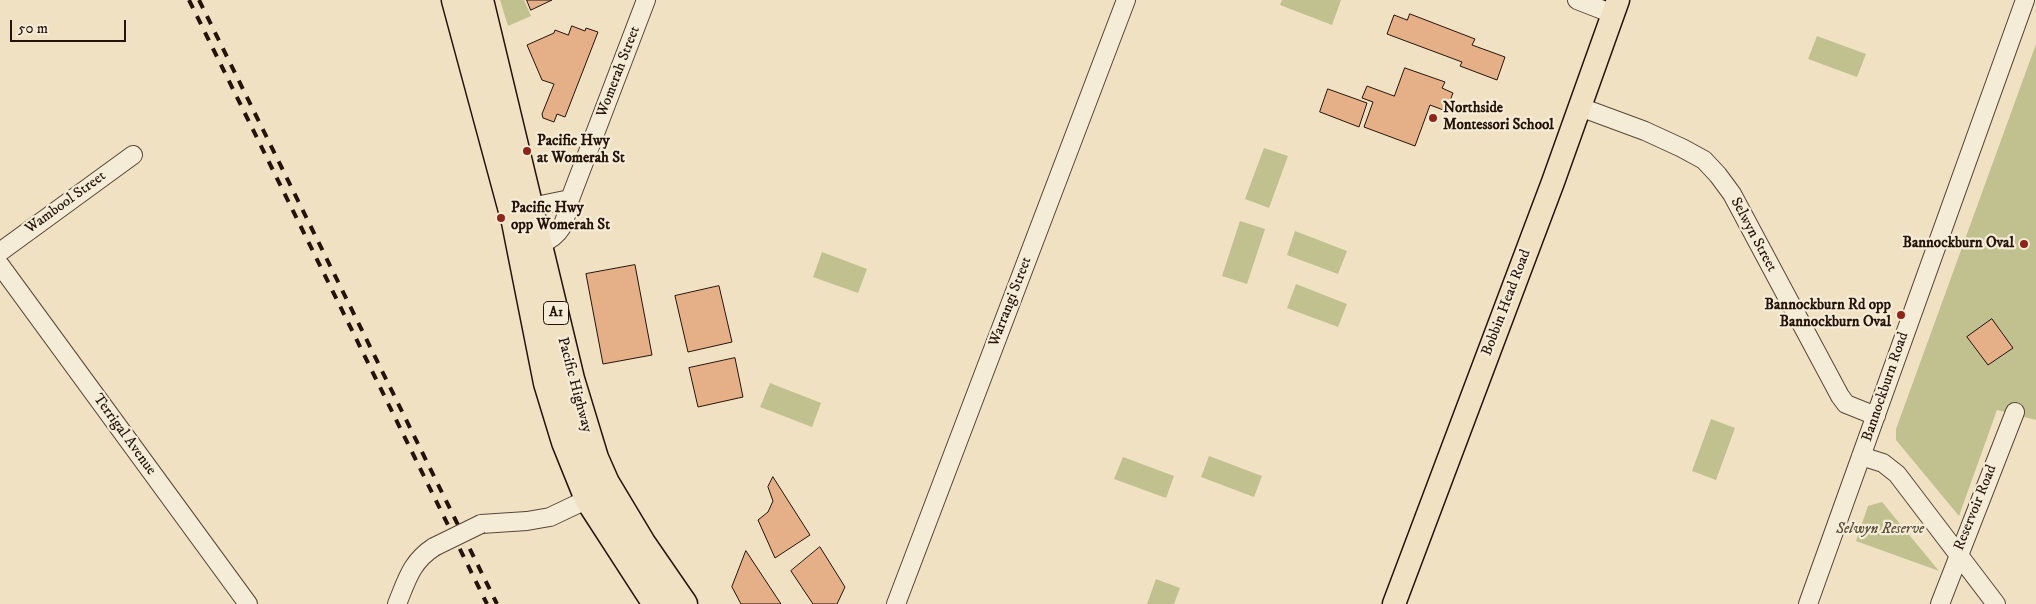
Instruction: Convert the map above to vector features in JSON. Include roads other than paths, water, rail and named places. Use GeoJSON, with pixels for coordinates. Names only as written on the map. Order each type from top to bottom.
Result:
{"type":"FeatureCollection","features":[{"type":"Feature","properties":{"kind":"highway","name":"Pacific Highway"},"geometry":{"type":"LineString","coordinates":[[455,0],[515,222],[547,383],[565,442],[588,499],[656,604]]}},
{"type":"Feature","properties":{"kind":"highway","name":"Pacific Highway"},"geometry":{"type":"LineString","coordinates":[[480,0],[572,379],[594,458],[606,483],[642,543],[684,604]]}},
{"type":"Feature","properties":{"kind":"main road","name":"Bobbin Head Road"},"geometry":{"type":"LineString","coordinates":[[1394,604],[1580,107],[1615,7]]}},
{"type":"Feature","properties":{"kind":"street","name":"Womerah Street"},"geometry":{"type":"LineString","coordinates":[[540,245],[553,238],[564,226],[570,199],[646,0]]}},
{"type":"Feature","properties":{"kind":"street","name":"Warrangi Street"},"geometry":{"type":"LineString","coordinates":[[896,604],[1126,0]]}},
{"type":"Feature","properties":{"kind":"street"},"geometry":{"type":"LineString","coordinates":[[1577,0],[1615,7]]}},
{"type":"Feature","properties":{"kind":"street","name":"Bannockburn Road"},"geometry":{"type":"LineString","coordinates":[[1808,604],[2024,0]]}},
{"type":"Feature","properties":{"kind":"street","name":"Selwyn Street"},"geometry":{"type":"LineString","coordinates":[[1580,107],[1645,131],[1704,160],[1732,194],[1840,396],[1846,404],[1876,416]]}},
{"type":"Feature","properties":{"kind":"street","name":"Wambool Street"},"geometry":{"type":"LineString","coordinates":[[0,252],[133,155]]}},
{"type":"Feature","properties":{"kind":"street"},"geometry":{"type":"LineString","coordinates":[[531,207],[570,199]]}},
{"type":"Feature","properties":{"kind":"street","name":"Terrigal Avenue"},"geometry":{"type":"LineString","coordinates":[[0,265],[248,604]]}},
{"type":"Feature","properties":{"kind":"street","name":"Reservoir Road"},"geometry":{"type":"LineString","coordinates":[[1940,604],[2014,412]]}},
{"type":"Feature","properties":{"kind":"street"},"geometry":{"type":"LineString","coordinates":[[1862,456],[1883,463],[1897,474],[1996,604]]}},
{"type":"Feature","properties":{"kind":"street"},"geometry":{"type":"LineString","coordinates":[[397,604],[414,564],[434,546],[481,524],[550,517],[588,499]]}},
{"type":"Feature","properties":{"kind":"railway"},"geometry":{"type":"LineString","coordinates":[[189,0],[487,604]]}},
{"type":"Feature","properties":{"kind":"railway"},"geometry":{"type":"LineString","coordinates":[[199,0],[497,604]]}},
{"type":"Feature","properties":{"kind":"place","name":"Northside Montessori School"},"geometry":{"type":"Point","coordinates":[1433,118]}},
{"type":"Feature","properties":{"kind":"place","name":"Pacific Hwy at Womerah St"},"geometry":{"type":"Point","coordinates":[527,151]}},
{"type":"Feature","properties":{"kind":"place","name":"Pacific Hwy opp Womerah St"},"geometry":{"type":"Point","coordinates":[501,218]}},
{"type":"Feature","properties":{"kind":"place","name":"Bannockburn Oval"},"geometry":{"type":"Point","coordinates":[2024,244]}},
{"type":"Feature","properties":{"kind":"place","name":"Bannockburn Rd opp Bannockburn Oval"},"geometry":{"type":"Point","coordinates":[1901,315]}},
{"type":"Feature","properties":{"kind":"park label","name":"Selwyn Reserve"},"geometry":{"type":"Point","coordinates":[1880,530]}}]}
